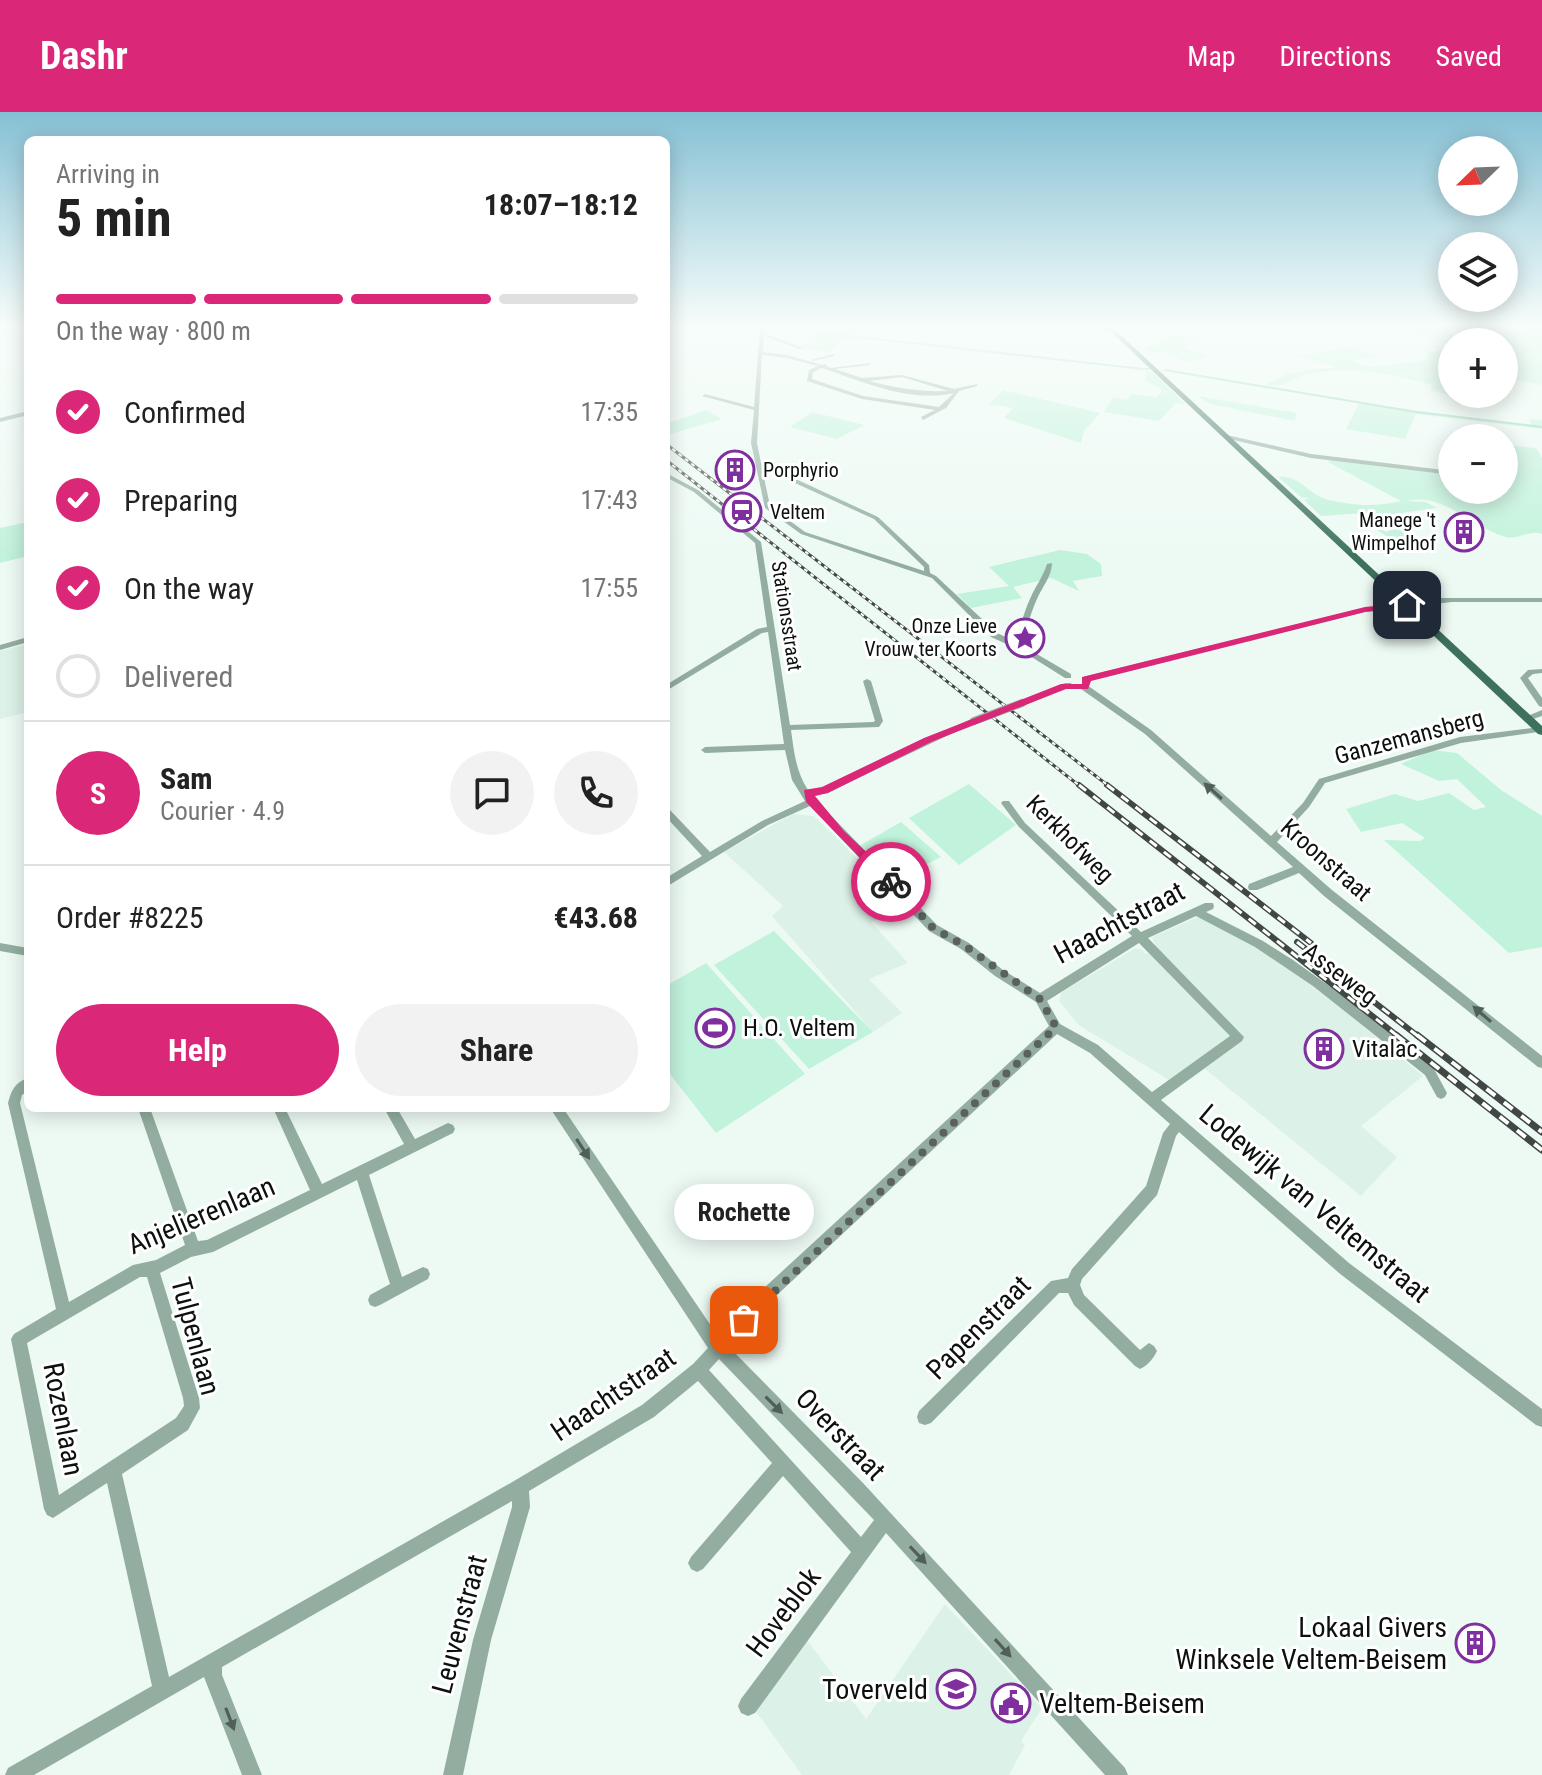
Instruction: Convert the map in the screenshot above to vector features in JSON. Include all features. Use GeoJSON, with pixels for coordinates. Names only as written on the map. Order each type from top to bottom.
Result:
{"type":"FeatureCollection","features":[{"type":"Feature","properties":{"kind":"main road"},"geometry":{"type":"LineString","coordinates":[[1192,405],[1540,730]]}},
{"type":"Feature","properties":{"kind":"street"},"geometry":{"type":"LineString","coordinates":[[739,405],[757,409]]}},
{"type":"Feature","properties":{"kind":"street"},"geometry":{"type":"LineString","coordinates":[[757,405],[754,443],[767,507],[800,531],[923,568]]}},
{"type":"Feature","properties":{"kind":"street"},"geometry":{"type":"LineString","coordinates":[[911,405],[940,409]]}},
{"type":"Feature","properties":{"kind":"street"},"geometry":{"type":"LineString","coordinates":[[923,418],[944,405]]}},
{"type":"Feature","properties":{"kind":"street"},"geometry":{"type":"LineString","coordinates":[[0,420],[24,414]]}},
{"type":"Feature","properties":{"kind":"street"},"geometry":{"type":"LineString","coordinates":[[1227,437],[1302,455],[1438,471]]}},
{"type":"Feature","properties":{"kind":"street"},"geometry":{"type":"LineString","coordinates":[[758,464],[876,518],[989,632],[1013,644],[1068,681],[1085,683],[1403,602],[1542,600]]}},
{"type":"Feature","properties":{"kind":"street","name":"Stationsstraat"},"geometry":{"type":"LineString","coordinates":[[670,477],[696,491],[758,542],[788,747],[797,780],[813,802],[933,928],[965,946],[1040,999]]}},
{"type":"Feature","properties":{"kind":"street"},"geometry":{"type":"LineString","coordinates":[[1013,644],[1030,615],[1033,597],[1044,582],[1050,564]]}},
{"type":"Feature","properties":{"kind":"street"},"geometry":{"type":"LineString","coordinates":[[670,687],[760,631],[771,629]]}},
{"type":"Feature","properties":{"kind":"street"},"geometry":{"type":"LineString","coordinates":[[0,648],[24,640]]}},
{"type":"Feature","properties":{"kind":"street"},"geometry":{"type":"LineString","coordinates":[[1542,671],[1531,672],[1524,678],[1542,704]]}},
{"type":"Feature","properties":{"kind":"street"},"geometry":{"type":"LineString","coordinates":[[786,728],[876,725],[879,721],[867,681]]}},
{"type":"Feature","properties":{"kind":"street"},"geometry":{"type":"LineString","coordinates":[[670,880],[708,856],[794,809],[813,802],[824,791],[1068,681]]}},
{"type":"Feature","properties":{"kind":"street","name":"Kroonstraat"},"geometry":{"type":"LineString","coordinates":[[1085,683],[1148,732],[1299,869],[1542,1063]]}},
{"type":"Feature","properties":{"kind":"street"},"geometry":{"type":"LineString","coordinates":[[1527,718],[1542,713]]}},
{"type":"Feature","properties":{"kind":"street","name":"Ganzemansberg"},"geometry":{"type":"LineString","coordinates":[[1271,842],[1306,805],[1322,781],[1460,740],[1540,730]]}},
{"type":"Feature","properties":{"kind":"street"},"geometry":{"type":"LineString","coordinates":[[705,750],[717,752],[788,747]]}},
{"type":"Feature","properties":{"kind":"street","name":"Kerkhofweg"},"geometry":{"type":"LineString","coordinates":[[1006,803],[1022,825],[1140,937],[1238,1037],[1152,1099]]}},
{"type":"Feature","properties":{"kind":"street"},"geometry":{"type":"LineString","coordinates":[[670,815],[708,856]]}},
{"type":"Feature","properties":{"kind":"street"},"geometry":{"type":"LineString","coordinates":[[1253,887],[1299,869]]}},
{"type":"Feature","properties":{"kind":"street","name":"Haachtstraat"},"geometry":{"type":"LineString","coordinates":[[1040,999],[1140,937],[1209,906]]}},
{"type":"Feature","properties":{"kind":"street","name":"Asseweg"},"geometry":{"type":"LineString","coordinates":[[1196,912],[1234,928],[1295,966],[1429,1071],[1441,1093]]}},
{"type":"Feature","properties":{"kind":"street"},"geometry":{"type":"LineString","coordinates":[[0,947],[24,951]]}},
{"type":"Feature","properties":{"kind":"street"},"geometry":{"type":"LineString","coordinates":[[1040,999],[1056,1027]]}},
{"type":"Feature","properties":{"kind":"street","name":"Haachtstraat"},"geometry":{"type":"LineString","coordinates":[[15,1775],[648,1411],[699,1370],[757,1304],[1056,1027]]}},
{"type":"Feature","properties":{"kind":"street","name":"Lodewijk van Veltemstraat"},"geometry":{"type":"LineString","coordinates":[[1056,1027],[1089,1045],[1344,1268],[1542,1419]]}},
{"type":"Feature","properties":{"kind":"street"},"geometry":{"type":"LineString","coordinates":[[24,1086],[17,1092],[14,1103],[64,1312]]}},
{"type":"Feature","properties":{"kind":"street","name":"Tulpenlaan"},"geometry":{"type":"LineString","coordinates":[[145,1112],[193,1247]]}},
{"type":"Feature","properties":{"kind":"street"},"geometry":{"type":"LineString","coordinates":[[281,1112],[318,1191]]}},
{"type":"Feature","properties":{"kind":"street"},"geometry":{"type":"LineString","coordinates":[[392,1112],[412,1146]]}},
{"type":"Feature","properties":{"kind":"street","name":"Overstraat"},"geometry":{"type":"LineString","coordinates":[[559,1112],[719,1350],[885,1520],[1118,1775]]}},
{"type":"Feature","properties":{"kind":"street","name":"Papenstraat"},"geometry":{"type":"LineString","coordinates":[[1149,1351],[1140,1361],[1079,1300],[1072,1285],[1077,1274],[1152,1190],[1170,1133],[1179,1123]]}},
{"type":"Feature","properties":{"kind":"street","name":"Anjelierenlaan"},"geometry":{"type":"LineString","coordinates":[[64,1312],[138,1270],[152,1271],[193,1247],[208,1247],[448,1129]]}},
{"type":"Feature","properties":{"kind":"street"},"geometry":{"type":"LineString","coordinates":[[361,1171],[398,1287]]}},
{"type":"Feature","properties":{"kind":"street","name":"Tulpenlaan"},"geometry":{"type":"LineString","coordinates":[[113,1472],[182,1424],[192,1408],[152,1271]]}},
{"type":"Feature","properties":{"kind":"street"},"geometry":{"type":"LineString","coordinates":[[375,1300],[423,1274]]}},
{"type":"Feature","properties":{"kind":"street","name":"Papenstraat"},"geometry":{"type":"LineString","coordinates":[[925,1417],[1056,1286],[1072,1285]]}},
{"type":"Feature","properties":{"kind":"street","name":"Rozenlaan"},"geometry":{"type":"LineString","coordinates":[[64,1312],[19,1339],[53,1509],[113,1472],[162,1689]]}},
{"type":"Feature","properties":{"kind":"street"},"geometry":{"type":"LineString","coordinates":[[699,1370],[862,1551]]}},
{"type":"Feature","properties":{"kind":"street"},"geometry":{"type":"LineString","coordinates":[[697,1563],[783,1463]]}},
{"type":"Feature","properties":{"kind":"street","name":"Leuvenstraat"},"geometry":{"type":"LineString","coordinates":[[453,1775],[482,1640],[521,1507],[520,1487]]}},
{"type":"Feature","properties":{"kind":"street","name":"Hoveblok"},"geometry":{"type":"LineString","coordinates":[[748,1706],[885,1520]]}},
{"type":"Feature","properties":{"kind":"street"},"geometry":{"type":"LineString","coordinates":[[212,1662],[213,1675],[252,1775]]}},
{"type":"Feature","properties":{"kind":"shaded area"},"geometry":{"type":"Polygon","coordinates":[[[24,645],[24,713],[0,719],[0,651],[24,645]]]}},
{"type":"Feature","properties":{"kind":"shaded area"},"geometry":{"type":"Polygon","coordinates":[[[793,814],[814,816],[905,905],[871,922],[908,963],[869,979],[902,1013],[873,1032],[772,916],[783,906],[724,852],[793,814]]]}},
{"type":"Feature","properties":{"kind":"shaded area"},"geometry":{"type":"Polygon","coordinates":[[[1198,917],[1235,933],[1304,977],[1423,1076],[1361,1126],[1397,1157],[1361,1196],[1205,1069],[1179,1086],[1080,1026],[1059,1001],[1062,992],[1134,949],[1141,949],[1145,954],[1157,949],[1152,937],[1198,917]]]}},
{"type":"Feature","properties":{"kind":"shaded area","name":"Toverveld"},"geometry":{"type":"Polygon","coordinates":[[[945,1604],[1042,1708],[1021,1741],[1025,1745],[1009,1775],[802,1775],[755,1710],[807,1640],[866,1719],[945,1604]]]}},
{"type":"Feature","properties":{"kind":"green space"},"geometry":{"type":"Polygon","coordinates":[[[993,405],[1065,405],[1100,413],[1084,431],[1081,443],[1004,418],[1013,408],[993,405]]]}},
{"type":"Feature","properties":{"kind":"green space"},"geometry":{"type":"Polygon","coordinates":[[[1108,405],[1174,405],[1159,421],[1104,412],[1108,405]]]}},
{"type":"Feature","properties":{"kind":"green space"},"geometry":{"type":"Polygon","coordinates":[[[1213,405],[1248,405],[1296,413],[1295,421],[1213,405]]]}},
{"type":"Feature","properties":{"kind":"green space"},"geometry":{"type":"Polygon","coordinates":[[[1358,405],[1530,425],[1531,419],[1542,420],[1542,429],[1416,414],[1405,439],[1346,429],[1358,405]]]}},
{"type":"Feature","properties":{"kind":"green space"},"geometry":{"type":"Polygon","coordinates":[[[706,410],[722,419],[670,434],[670,423],[706,410]]]}},
{"type":"Feature","properties":{"kind":"green space"},"geometry":{"type":"Polygon","coordinates":[[[812,412],[864,425],[837,439],[790,427],[812,412]]]}},
{"type":"Feature","properties":{"kind":"green space"},"geometry":{"type":"Polygon","coordinates":[[[1518,446],[1536,448],[1542,458],[1542,534],[1506,537],[1440,504],[1518,504],[1518,446]]]}},
{"type":"Feature","properties":{"kind":"green space"},"geometry":{"type":"Polygon","coordinates":[[[1328,462],[1438,473],[1438,504],[1421,500],[1408,501],[1426,502],[1437,508],[1379,516],[1422,544],[1402,546],[1360,519],[1386,532],[1391,530],[1364,513],[1321,516],[1304,500],[1310,498],[1301,497],[1278,477],[1293,479],[1322,498],[1339,502],[1357,505],[1401,501],[1328,462]]]}},
{"type":"Feature","properties":{"kind":"green space"},"geometry":{"type":"Polygon","coordinates":[[[24,523],[24,557],[0,563],[0,528],[24,523]]]}},
{"type":"Feature","properties":{"kind":"green space"},"geometry":{"type":"Polygon","coordinates":[[[1060,550],[1087,554],[1101,564],[1102,576],[1073,581],[1079,591],[1051,578],[1013,587],[1022,598],[971,608],[957,594],[1009,586],[989,567],[1060,550]]]}},
{"type":"Feature","properties":{"kind":"green space"},"geometry":{"type":"Polygon","coordinates":[[[1432,750],[1457,753],[1501,790],[1542,816],[1542,947],[1509,953],[1384,840],[1420,841],[1425,838],[1402,823],[1361,832],[1346,809],[1395,794],[1418,801],[1449,793],[1474,810],[1486,807],[1457,779],[1439,781],[1401,764],[1432,750]]]}},
{"type":"Feature","properties":{"kind":"green space"},"geometry":{"type":"Polygon","coordinates":[[[969,784],[1016,825],[959,865],[909,818],[969,784]]]}},
{"type":"Feature","properties":{"kind":"green space"},"geometry":{"type":"Polygon","coordinates":[[[901,822],[941,857],[893,881],[859,846],[901,822]]]}},
{"type":"Feature","properties":{"kind":"green space","name":"H.O. Veltem"},"geometry":{"type":"Polygon","coordinates":[[[774,931],[873,1032],[809,1069],[714,965],[774,931]]]}},
{"type":"Feature","properties":{"kind":"green space","name":"H.O. Veltem"},"geometry":{"type":"Polygon","coordinates":[[[706,963],[805,1074],[716,1133],[670,1074],[670,984],[706,963]]]}},
{"type":"Feature","properties":{"kind":"waterway"},"geometry":{"type":"LineString","coordinates":[[1372,405],[1542,427]]}},
{"type":"Feature","properties":{"kind":"railway"},"geometry":{"type":"LineString","coordinates":[[670,447],[1110,787]]}},
{"type":"Feature","properties":{"kind":"railway"},"geometry":{"type":"LineString","coordinates":[[670,463],[1081,787]]}},
{"type":"Feature","properties":{"kind":"railway"},"geometry":{"type":"LineString","coordinates":[[1079,785],[1399,1037]]}},
{"type":"Feature","properties":{"kind":"railway"},"geometry":{"type":"LineString","coordinates":[[1107,785],[1311,943]]}},
{"type":"Feature","properties":{"kind":"railway"},"geometry":{"type":"LineString","coordinates":[[1297,942],[1419,1037]]}},
{"type":"Feature","properties":{"kind":"railway"},"geometry":{"type":"LineString","coordinates":[[1396,1035],[1542,1150]]}},
{"type":"Feature","properties":{"kind":"railway"},"geometry":{"type":"LineString","coordinates":[[1417,1035],[1542,1132]]}},
{"type":"Feature","properties":{"kind":"way so far"},"geometry":{"type":"LineString","coordinates":[[744,1320],[757,1304],[1056,1027],[1047,1006],[1040,999],[999,973],[965,946],[933,928],[891,882]]}},
{"type":"Feature","properties":{"kind":"place","name":"Porphyrio"},"geometry":{"type":"Point","coordinates":[735,470]}},
{"type":"Feature","properties":{"kind":"place","name":"Veltem"},"geometry":{"type":"Point","coordinates":[742,512]}},
{"type":"Feature","properties":{"kind":"place","name":"Manege 't Wimpelhof"},"geometry":{"type":"Point","coordinates":[1464,532]}},
{"type":"Feature","properties":{"kind":"place","name":"Onze Lieve Vrouw ter Koorts"},"geometry":{"type":"Point","coordinates":[1025,638]}},
{"type":"Feature","properties":{"kind":"place","name":"H.O. Veltem"},"geometry":{"type":"Point","coordinates":[715,1028]}},
{"type":"Feature","properties":{"kind":"place","name":"Vitalac"},"geometry":{"type":"Point","coordinates":[1324,1049]}},
{"type":"Feature","properties":{"kind":"place","name":"Rochette"},"geometry":{"type":"Point","coordinates":[744,1320]}},
{"type":"Feature","properties":{"kind":"place","name":"Lokaal Givers Winksele Veltem-Beisem"},"geometry":{"type":"Point","coordinates":[1475,1643]}},
{"type":"Feature","properties":{"kind":"place","name":"Toverveld"},"geometry":{"type":"Point","coordinates":[956,1689]}},
{"type":"Feature","properties":{"kind":"place","name":"Veltem-Beisem"},"geometry":{"type":"Point","coordinates":[1011,1703]}},
{"type":"Feature","properties":{"kind":"route"},"geometry":{"type":"LineString","coordinates":[[891,882],[840,834],[811,802],[808,793],[824,791],[928,740],[1065,686],[1084,687],[1088,685],[1086,679],[1365,610],[1407,605]]}}]}
